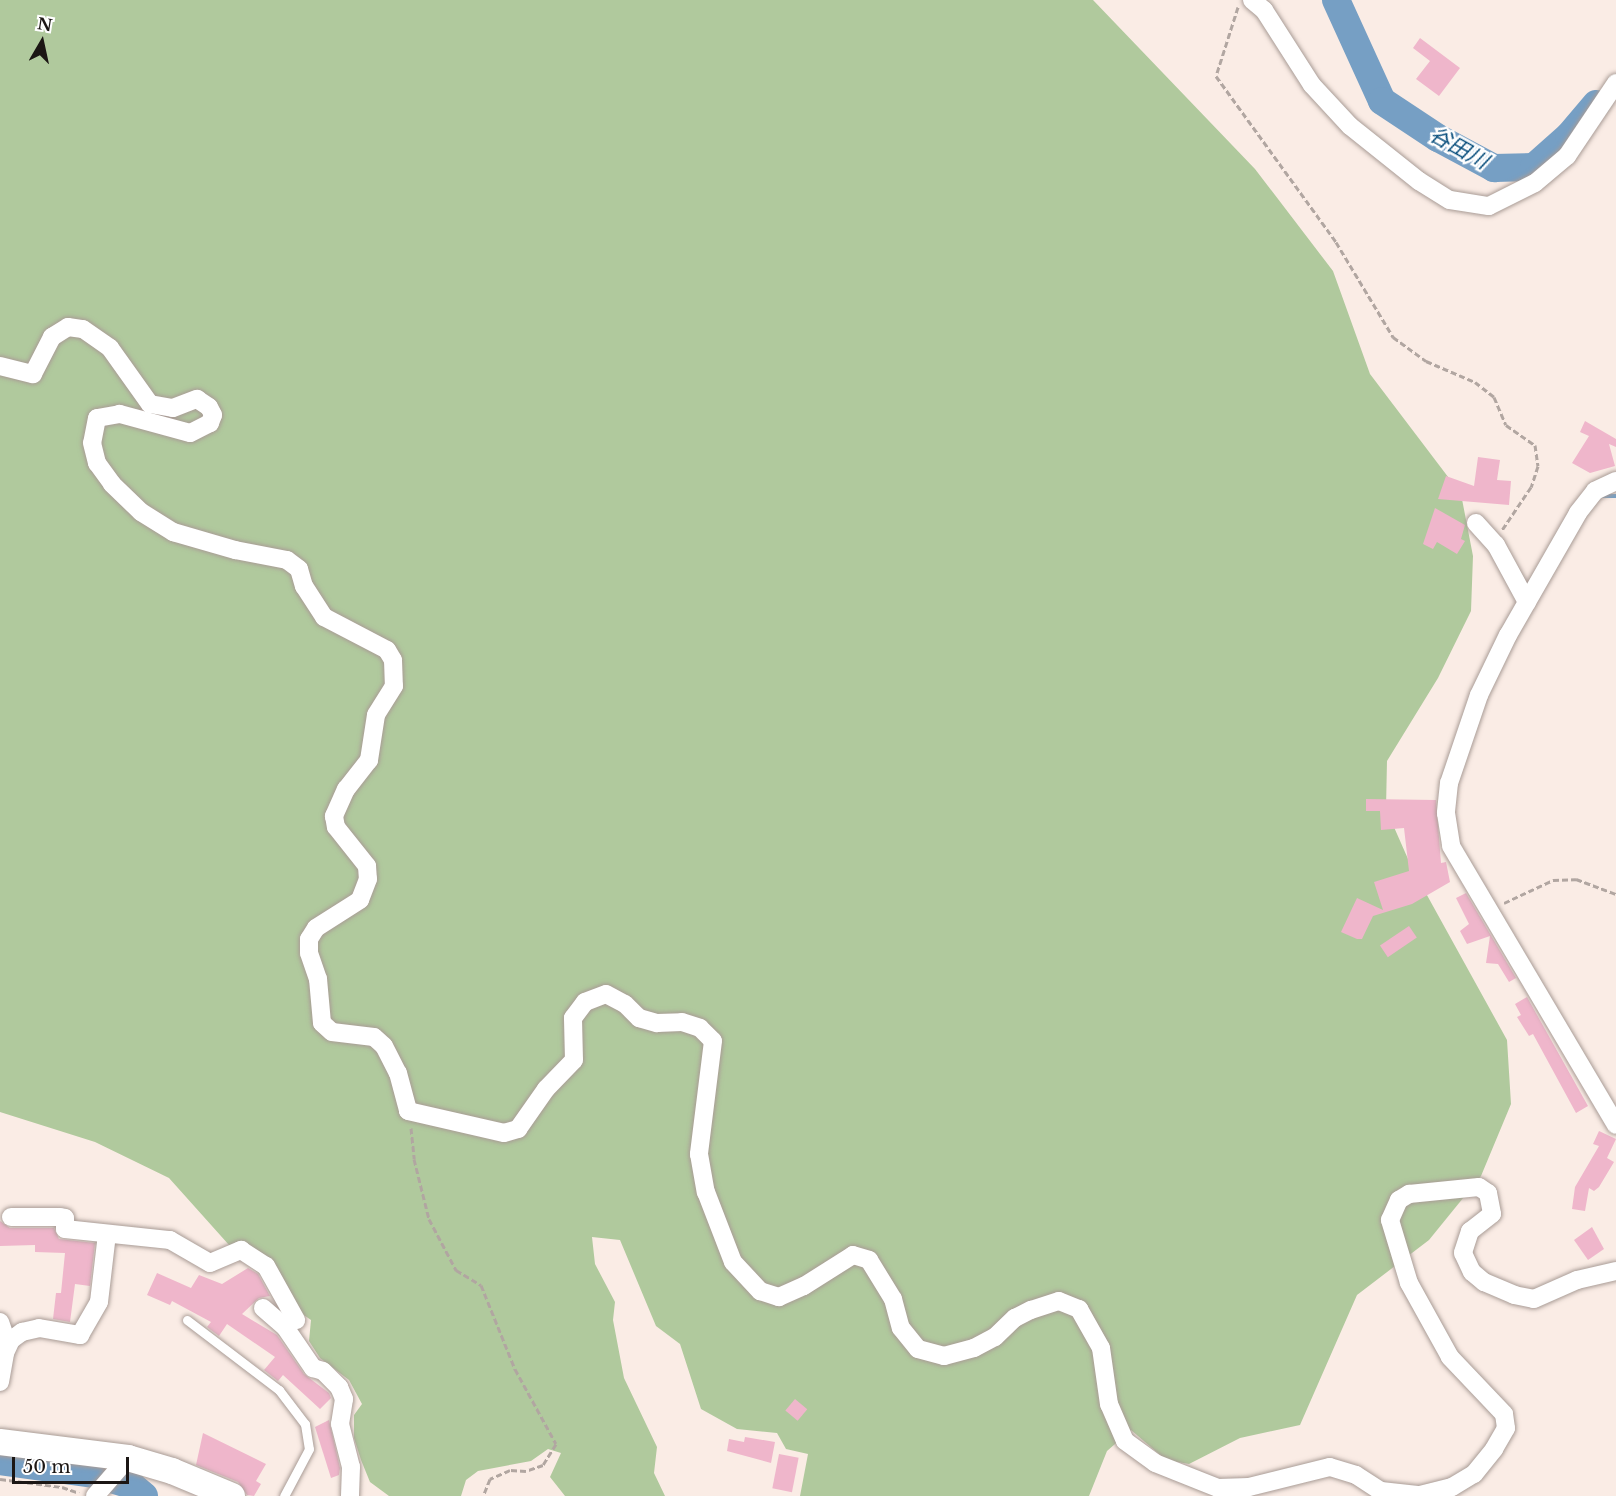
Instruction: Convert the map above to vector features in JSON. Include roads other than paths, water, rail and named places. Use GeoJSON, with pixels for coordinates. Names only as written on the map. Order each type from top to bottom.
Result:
{"type":"FeatureCollection","features":[{"type":"Feature","properties":{"kind":"main road"},"geometry":{"type":"LineString","coordinates":[[0,1442],[125,1462],[232,1496]]}},
{"type":"Feature","properties":{"kind":"street"},"geometry":{"type":"LineString","coordinates":[[1252,0],[1264,10],[1312,85],[1350,126],[1419,181],[1450,200],[1489,206],[1535,183],[1567,156],[1616,83]]}},
{"type":"Feature","properties":{"kind":"street"},"geometry":{"type":"LineString","coordinates":[[0,366],[33,374],[52,337],[68,327],[83,329],[110,348],[150,404],[172,408],[197,399],[209,407],[213,415],[210,423],[190,433],[120,414],[97,418],[92,443],[98,463],[112,484],[141,512],[173,532],[234,550],[287,560],[299,569],[304,586],[324,617],[381,646],[393,660],[394,686],[376,715],[369,760],[346,789],[334,816],[336,827],[367,866],[368,879],[360,900],[316,928],[309,946],[318,979],[322,1023],[332,1032],[374,1037],[384,1046],[398,1073],[408,1111],[504,1133],[518,1129],[546,1089],[574,1060],[573,1018],[585,1002],[606,994],[625,1004],[639,1018],[657,1023],[682,1022],[700,1028],[713,1041],[699,1154],[706,1192],[734,1262],[760,1291],[779,1297],[804,1286],[853,1255],[869,1260],[892,1299],[901,1328],[918,1349],[944,1356],[981,1344],[1031,1310],[1059,1301],[1079,1309],[1101,1348],[1109,1404],[1125,1441],[1155,1463],[1218,1488],[1248,1487],[1330,1467],[1356,1475],[1381,1491],[1420,1495],[1452,1487],[1474,1474],[1494,1449],[1506,1428],[1504,1413],[1450,1357],[1409,1283],[1397,1251],[1390,1220],[1392,1208],[1409,1194],[1479,1188],[1488,1193],[1492,1214],[1470,1232],[1463,1253],[1472,1272],[1484,1282],[1514,1295],[1534,1299],[1577,1280],[1616,1271]]}},
{"type":"Feature","properties":{"kind":"street"},"geometry":{"type":"LineString","coordinates":[[1616,481],[1595,491],[1578,513],[1527,602],[1479,694],[1449,783],[1446,813],[1450,846],[1616,1125]]}},
{"type":"Feature","properties":{"kind":"street"},"geometry":{"type":"LineString","coordinates":[[1476,523],[1496,545],[1527,602]]}},
{"type":"Feature","properties":{"kind":"street"},"geometry":{"type":"LineString","coordinates":[[11,1217],[66,1218],[65,1229],[170,1240],[210,1263],[241,1250],[270,1272],[296,1320]]}},
{"type":"Feature","properties":{"kind":"street"},"geometry":{"type":"LineString","coordinates":[[8,1345],[22,1332],[39,1328],[80,1335],[99,1302],[107,1234]]}},
{"type":"Feature","properties":{"kind":"street"},"geometry":{"type":"LineString","coordinates":[[263,1308],[285,1327],[313,1368],[323,1371],[339,1387],[344,1399],[340,1424],[351,1467],[350,1496]]}},
{"type":"Feature","properties":{"kind":"street"},"geometry":{"type":"LineString","coordinates":[[0,1322],[8,1345],[0,1382]]}},
{"type":"Feature","properties":{"kind":"street"},"geometry":{"type":"LineString","coordinates":[[92,1495],[125,1462]]}},
{"type":"Feature","properties":{"kind":"lane"},"geometry":{"type":"LineString","coordinates":[[187,1320],[279,1390],[305,1424],[309,1449],[284,1496]]}},
{"type":"Feature","properties":{"kind":"waterway","name":"谷田川"},"geometry":{"type":"LineString","coordinates":[[1336,0],[1382,101],[1438,138],[1494,168],[1534,167],[1569,136],[1596,104]]}},
{"type":"Feature","properties":{"kind":"waterway"},"geometry":{"type":"LineString","coordinates":[[1601,496],[1616,496]]}},
{"type":"Feature","properties":{"kind":"waterway"},"geometry":{"type":"LineString","coordinates":[[0,1461],[95,1474],[131,1485],[144,1496]]}}]}
